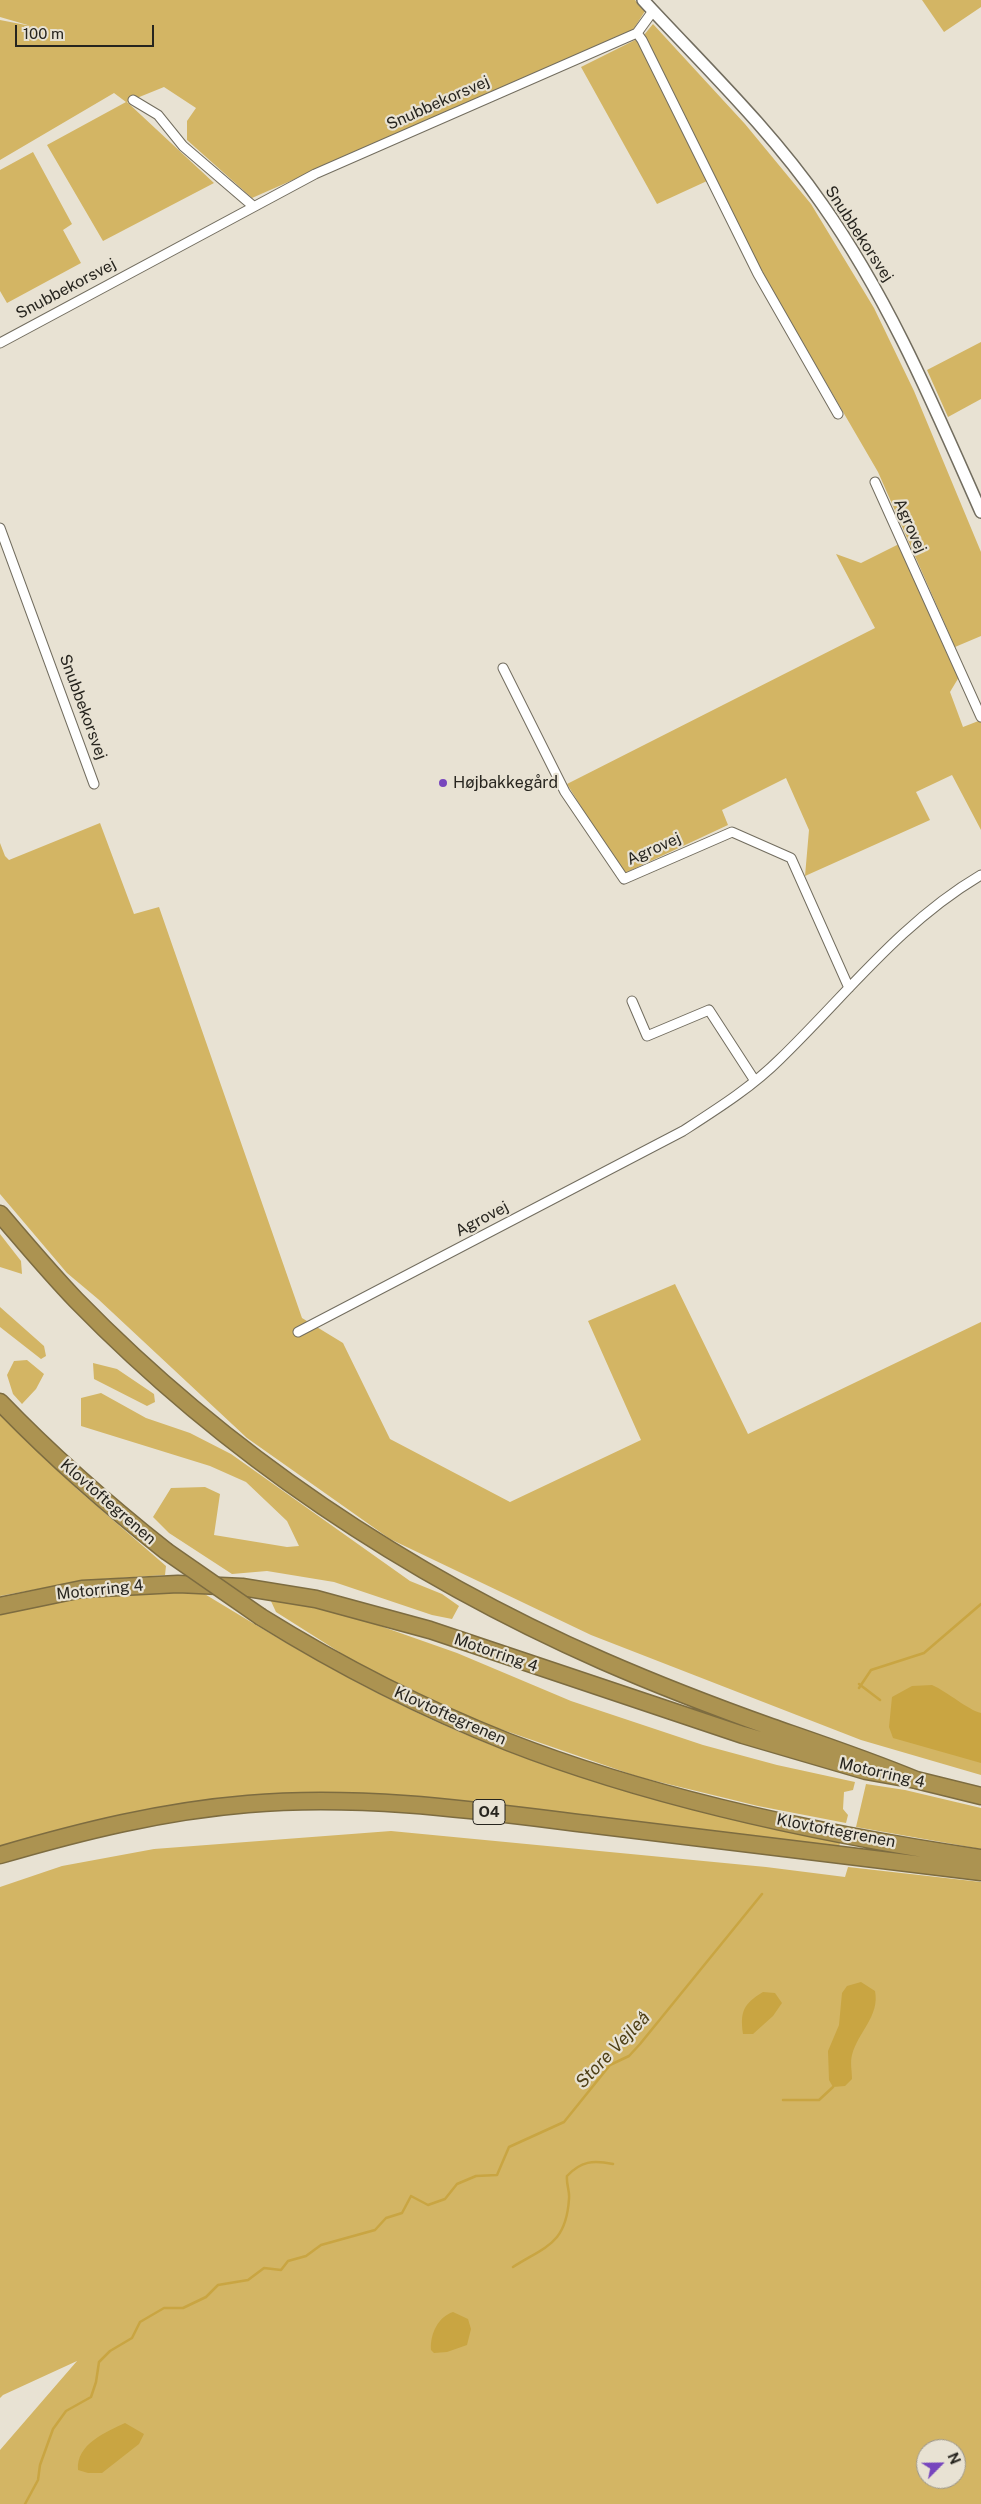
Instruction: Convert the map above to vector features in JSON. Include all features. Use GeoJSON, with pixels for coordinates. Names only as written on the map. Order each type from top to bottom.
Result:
{"type":"FeatureCollection","features":[{"type":"Feature","properties":{"kind":"highway"},"geometry":{"type":"LineString","coordinates":[[0,1214],[76,1300],[166,1385],[254,1458],[336,1516],[376,1541],[494,1608],[601,1660],[678,1692],[868,1759],[916,1780]]}},
{"type":"Feature","properties":{"kind":"highway","name":"Klovtoftegrenen"},"geometry":{"type":"LineString","coordinates":[[0,1402],[65,1466],[117,1512],[166,1551],[261,1617],[344,1666],[438,1712],[508,1742],[600,1774],[752,1814],[837,1832],[981,1858]]}},
{"type":"Feature","properties":{"kind":"highway","name":"Motorring 4"},"geometry":{"type":"LineString","coordinates":[[0,1606],[82,1589],[178,1584],[242,1587],[316,1598],[430,1630],[743,1735],[866,1772],[916,1780],[981,1796]]}},
{"type":"Feature","properties":{"kind":"highway","name":"O4"},"geometry":{"type":"LineString","coordinates":[[0,1855],[91,1829],[161,1814],[250,1804],[364,1802],[479,1811],[981,1872]]}},
{"type":"Feature","properties":{"kind":"street","name":"Snubbekorsvej"},"geometry":{"type":"LineString","coordinates":[[643,0],[748,111],[786,155],[822,203],[855,252],[889,312],[921,377],[981,512]]}},
{"type":"Feature","properties":{"kind":"street","name":"Snubbekorsvej"},"geometry":{"type":"LineString","coordinates":[[0,343],[315,174],[637,33],[653,12]]}},
{"type":"Feature","properties":{"kind":"street"},"geometry":{"type":"LineString","coordinates":[[637,33],[758,274],[838,414]]}},
{"type":"Feature","properties":{"kind":"street"},"geometry":{"type":"LineString","coordinates":[[133,100],[158,115],[183,146],[253,206]]}},
{"type":"Feature","properties":{"kind":"street","name":"Agrovej"},"geometry":{"type":"LineString","coordinates":[[875,482],[981,717]]}},
{"type":"Feature","properties":{"kind":"street","name":"Snubbekorsvej"},"geometry":{"type":"LineString","coordinates":[[0,528],[94,784]]}},
{"type":"Feature","properties":{"kind":"street","name":"Agrovej"},"geometry":{"type":"LineString","coordinates":[[503,668],[565,792],[624,879],[732,832],[791,858],[848,988]]}},
{"type":"Feature","properties":{"kind":"street","name":"Agrovej"},"geometry":{"type":"LineString","coordinates":[[298,1332],[683,1131],[755,1081],[780,1060],[914,922],[950,894],[981,875]]}},
{"type":"Feature","properties":{"kind":"street"},"geometry":{"type":"LineString","coordinates":[[632,1001],[647,1036],[709,1010],[755,1081]]}},
{"type":"Feature","properties":{"kind":"shaded area"},"geometry":{"type":"Polygon","coordinates":[[[0,0],[635,0],[645,11],[633,30],[252,198],[187,140],[187,121],[196,108],[164,87],[127,102],[214,183],[103,241],[47,145],[126,102],[114,93],[0,160],[0,20],[31,26],[0,17],[0,0]]]}},
{"type":"Feature","properties":{"kind":"shaded area"},"geometry":{"type":"Polygon","coordinates":[[[922,0],[981,0],[981,7],[944,32],[922,0]]]}},
{"type":"Feature","properties":{"kind":"shaded area"},"geometry":{"type":"Polygon","coordinates":[[[653,24],[745,124],[811,204],[874,308],[914,391],[981,552],[981,636],[955,647],[878,472],[761,271],[644,35],[653,24]]]}},
{"type":"Feature","properties":{"kind":"shaded area"},"geometry":{"type":"Polygon","coordinates":[[[637,39],[707,181],[657,204],[581,67],[637,39]]]}},
{"type":"Feature","properties":{"kind":"shaded area"},"geometry":{"type":"Polygon","coordinates":[[[33,152],[72,224],[63,230],[81,263],[7,303],[0,291],[0,170],[33,152]]]}},
{"type":"Feature","properties":{"kind":"shaded area"},"geometry":{"type":"Polygon","coordinates":[[[981,342],[981,399],[948,417],[927,370],[981,342]]]}},
{"type":"Feature","properties":{"kind":"shaded area"},"geometry":{"type":"Polygon","coordinates":[[[899,544],[959,677],[950,692],[963,727],[981,720],[981,830],[952,775],[916,792],[930,820],[805,876],[809,830],[786,778],[722,810],[728,825],[623,874],[567,784],[875,628],[836,554],[861,563],[899,544]]]}},
{"type":"Feature","properties":{"kind":"shaded area"},"geometry":{"type":"Polygon","coordinates":[[[100,823],[134,914],[159,907],[302,1318],[343,1343],[390,1439],[510,1502],[641,1440],[588,1321],[675,1284],[748,1434],[981,1322],[981,1775],[861,1740],[591,1635],[390,1539],[247,1438],[98,1299],[67,1273],[0,1194],[0,843],[5,856],[9,860],[100,823]]]}},
{"type":"Feature","properties":{"kind":"shaded area"},"geometry":{"type":"Polygon","coordinates":[[[0,1234],[21,1261],[22,1274],[0,1267],[0,1234]]]}},
{"type":"Feature","properties":{"kind":"shaded area"},"geometry":{"type":"Polygon","coordinates":[[[0,1307],[44,1346],[46,1356],[41,1359],[0,1327],[0,1307]]]}},
{"type":"Feature","properties":{"kind":"shaded area"},"geometry":{"type":"Polygon","coordinates":[[[27,1360],[44,1374],[36,1389],[22,1404],[13,1394],[7,1375],[14,1361],[27,1360]]]}},
{"type":"Feature","properties":{"kind":"shaded area"},"geometry":{"type":"Polygon","coordinates":[[[93,1363],[117,1369],[154,1394],[155,1402],[147,1406],[94,1379],[93,1363]]]}},
{"type":"Feature","properties":{"kind":"shaded area"},"geometry":{"type":"Polygon","coordinates":[[[101,1393],[146,1418],[190,1433],[231,1454],[410,1581],[442,1594],[459,1606],[452,1619],[432,1615],[334,1582],[267,1571],[232,1574],[169,1533],[153,1517],[171,1488],[205,1487],[220,1494],[214,1535],[287,1547],[299,1546],[287,1521],[246,1482],[210,1466],[81,1426],[81,1398],[101,1393]]]}},
{"type":"Feature","properties":{"kind":"shaded area"},"geometry":{"type":"Polygon","coordinates":[[[0,1415],[77,1489],[166,1566],[165,1575],[87,1580],[0,1596],[0,1415]]]}},
{"type":"Feature","properties":{"kind":"shaded area"},"geometry":{"type":"Polygon","coordinates":[[[198,1590],[345,1676],[382,1696],[459,1732],[540,1763],[625,1790],[710,1813],[840,1842],[839,1849],[296,1797],[0,1849],[0,1611],[83,1595],[198,1590]]]}},
{"type":"Feature","properties":{"kind":"shaded area"},"geometry":{"type":"Polygon","coordinates":[[[270,1599],[332,1609],[457,1653],[571,1701],[703,1745],[777,1765],[855,1782],[853,1790],[844,1792],[843,1809],[848,1815],[846,1823],[758,1806],[639,1777],[454,1713],[374,1674],[276,1612],[270,1599]]]}},
{"type":"Feature","properties":{"kind":"shaded area"},"geometry":{"type":"Polygon","coordinates":[[[932,1685],[981,1713],[981,1763],[893,1738],[889,1727],[892,1697],[912,1686],[932,1685]]]}},
{"type":"Feature","properties":{"kind":"shaded area"},"geometry":{"type":"Polygon","coordinates":[[[866,1784],[905,1790],[981,1808],[981,1849],[856,1827],[866,1784]]]}},
{"type":"Feature","properties":{"kind":"shaded area"},"geometry":{"type":"Polygon","coordinates":[[[391,1831],[766,1867],[845,1877],[848,1867],[981,1882],[981,2504],[0,2504],[0,2450],[77,2361],[0,2398],[0,1887],[62,1866],[154,1849],[391,1831]]]}},
{"type":"Feature","properties":{"kind":"shaded area"},"geometry":{"type":"Polygon","coordinates":[[[861,1982],[875,1991],[876,2000],[872,2016],[852,2055],[852,2079],[845,2086],[833,2087],[829,2080],[828,2051],[839,2025],[842,1993],[847,1986],[861,1982]]]}},
{"type":"Feature","properties":{"kind":"shaded area"},"geometry":{"type":"Polygon","coordinates":[[[763,1992],[775,1993],[782,2003],[773,2016],[753,2034],[743,2034],[742,2020],[744,2009],[763,1992]]]}},
{"type":"Feature","properties":{"kind":"shaded area"},"geometry":{"type":"Polygon","coordinates":[[[453,2312],[468,2319],[471,2329],[467,2345],[447,2352],[434,2353],[431,2350],[431,2344],[436,2327],[443,2318],[453,2312]]]}},
{"type":"Feature","properties":{"kind":"shaded area"},"geometry":{"type":"Polygon","coordinates":[[[125,2423],[144,2434],[139,2444],[102,2473],[88,2473],[78,2470],[82,2453],[87,2446],[101,2435],[125,2423]]]}},
{"type":"Feature","properties":{"kind":"waterway","name":"Store Vejleå"},"geometry":{"type":"LineString","coordinates":[[859,1688],[871,1670],[924,1653],[981,1604]]}},
{"type":"Feature","properties":{"kind":"waterway"},"geometry":{"type":"LineString","coordinates":[[859,1684],[880,1700]]}},
{"type":"Feature","properties":{"kind":"waterway","name":"Store Vejleå"},"geometry":{"type":"LineString","coordinates":[[25,2504],[38,2480],[40,2465],[53,2429],[66,2411],[91,2397],[96,2382],[99,2362],[110,2351],[132,2338],[140,2322],[164,2308],[183,2308],[206,2297],[218,2285],[248,2280],[264,2268],[281,2270],[288,2261],[306,2256],[321,2245],[375,2230],[386,2218],[402,2213],[411,2196],[428,2205],[445,2199],[457,2184],[476,2176],[497,2175],[509,2147],[564,2122],[610,2065],[629,2056],[762,1894]]}},
{"type":"Feature","properties":{"kind":"waterway"},"geometry":{"type":"LineString","coordinates":[[783,2100],[819,2100],[833,2087]]}},
{"type":"Feature","properties":{"kind":"waterway"},"geometry":{"type":"LineString","coordinates":[[513,2267],[544,2248],[559,2235],[567,2214],[569,2196],[567,2176],[577,2167],[588,2163],[613,2164]]}},
{"type":"Feature","properties":{"kind":"place","name":"Højbakkegård"},"geometry":{"type":"Point","coordinates":[443,783]}}]}
